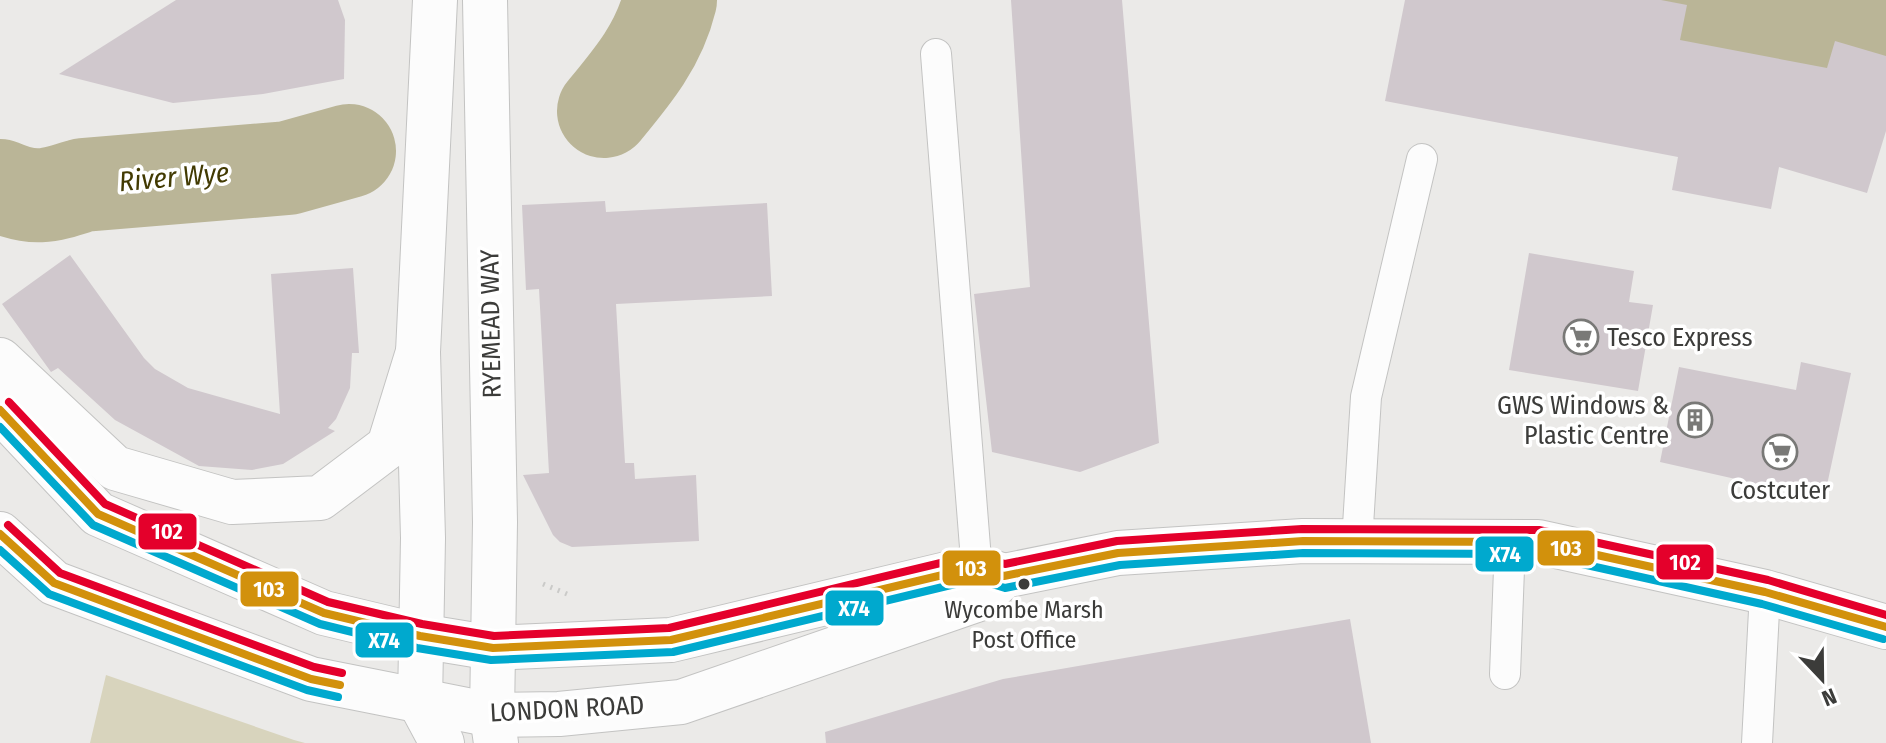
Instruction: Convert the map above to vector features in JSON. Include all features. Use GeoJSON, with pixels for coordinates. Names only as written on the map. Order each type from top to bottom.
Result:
{"type":"FeatureCollection","features":[{"type":"Feature","properties":{"kind":"main road"},"geometry":{"type":"LineString","coordinates":[[435,0],[418,352],[423,538],[420,702],[442,743]]}},
{"type":"Feature","properties":{"kind":"main road","name":"RYEMEAD WAY"},"geometry":{"type":"LineString","coordinates":[[485,0],[495,522],[494,729]]}},
{"type":"Feature","properties":{"kind":"main road"},"geometry":{"type":"LineString","coordinates":[[0,360],[115,468],[232,502],[320,498],[389,446],[418,352]]}},
{"type":"Feature","properties":{"kind":"main road","name":"LONDON ROAD"},"geometry":{"type":"LineString","coordinates":[[0,410],[98,514],[324,613],[420,636],[493,648],[671,640],[1118,553],[1303,541],[1538,542],[1765,592],[1886,627]]}},
{"type":"Feature","properties":{"kind":"main road","name":"LONDON ROAD"},"geometry":{"type":"LineString","coordinates":[[0,534],[54,583],[311,679],[420,702],[494,729],[559,714],[681,702],[986,581]]}},
{"type":"Feature","properties":{"kind":"lane"},"geometry":{"type":"LineString","coordinates":[[936,54],[986,581]]}},
{"type":"Feature","properties":{"kind":"lane"},"geometry":{"type":"LineString","coordinates":[[1357,542],[1366,397],[1422,159]]}},
{"type":"Feature","properties":{"kind":"lane"},"geometry":{"type":"LineString","coordinates":[[1505,674],[1510,543]]}},
{"type":"Feature","properties":{"kind":"lane"},"geometry":{"type":"LineString","coordinates":[[1757,743],[1765,592]]}},
{"type":"Feature","properties":{"kind":"path"},"geometry":{"type":"LineString","coordinates":[[542,584],[580,600]]}},
{"type":"Feature","properties":{"kind":"shaded area"},"geometry":{"type":"Polygon","coordinates":[[[106,675],[294,740],[305,743],[90,743],[106,675]]]}},
{"type":"Feature","properties":{"kind":"building"},"geometry":{"type":"Polygon","coordinates":[[[176,0],[338,0],[345,20],[344,79],[263,94],[173,103],[59,74],[176,0]]]}},
{"type":"Feature","properties":{"kind":"building"},"geometry":{"type":"Polygon","coordinates":[[[1011,0],[1122,0],[1159,443],[1080,472],[992,452],[974,294],[1030,287],[1011,0]]]}},
{"type":"Feature","properties":{"kind":"building"},"geometry":{"type":"Polygon","coordinates":[[[1405,0],[1661,0],[1687,5],[1680,40],[1827,68],[1835,41],[1886,56],[1886,131],[1867,193],[1779,167],[1771,209],[1672,190],[1678,157],[1385,101],[1405,0]]]}},
{"type":"Feature","properties":{"kind":"building"},"geometry":{"type":"Polygon","coordinates":[[[605,201],[606,212],[767,203],[772,296],[616,304],[625,463],[634,463],[635,479],[696,475],[699,541],[572,547],[553,535],[523,475],[549,473],[539,289],[526,290],[522,205],[605,201]]]}},
{"type":"Feature","properties":{"kind":"building","name":"Tesco Express"},"geometry":{"type":"Polygon","coordinates":[[[1529,253],[1634,271],[1629,302],[1653,305],[1638,391],[1509,370],[1529,253]]]}},
{"type":"Feature","properties":{"kind":"building"},"geometry":{"type":"Polygon","coordinates":[[[70,255],[155,369],[188,388],[280,414],[271,274],[353,268],[359,353],[352,353],[350,388],[336,419],[328,428],[335,431],[283,464],[252,470],[199,466],[115,420],[58,368],[51,372],[2,304],[70,255]]]}},
{"type":"Feature","properties":{"kind":"building"},"geometry":{"type":"Polygon","coordinates":[[[1801,362],[1851,373],[1824,499],[1660,462],[1679,367],[1796,390],[1801,362]]]}},
{"type":"Feature","properties":{"kind":"building"},"geometry":{"type":"Polygon","coordinates":[[[1350,619],[1371,743],[826,743],[825,732],[1003,679],[1350,619]]]}},
{"type":"Feature","properties":{"kind":"waterway","name":"River Wye"},"geometry":{"type":"LineString","coordinates":[[604,111],[652,46],[670,0]]}},
{"type":"Feature","properties":{"kind":"waterway","name":"River Wye"},"geometry":{"type":"LineString","coordinates":[[1620,0],[1735,24],[1886,40]]}},
{"type":"Feature","properties":{"kind":"waterway","name":"River Wye"},"geometry":{"type":"LineString","coordinates":[[0,186],[23,194],[42,195],[83,185],[288,168],[349,151]]}},
{"type":"Feature","properties":{"kind":"transit line","name":"102"},"geometry":{"type":"LineString","coordinates":[[9,402],[105,504],[328,602],[422,624],[494,636],[669,628],[974,555],[1005,564],[1117,541],[1302,529],[1539,530],[1768,580],[1886,615]]}},
{"type":"Feature","properties":{"kind":"transit line","name":"103"},"geometry":{"type":"LineString","coordinates":[[0,410],[98,514],[324,613],[420,636],[493,648],[671,640],[976,567],[1004,576],[1118,553],[1303,541],[1538,542],[1765,592],[1886,627]]}},
{"type":"Feature","properties":{"kind":"transit line","name":"X74"},"geometry":{"type":"LineString","coordinates":[[0,427],[93,525],[320,624],[417,648],[491,660],[673,652],[976,579],[1005,588],[1120,565],[1303,553],[1537,554],[1762,604],[1883,639]]}},
{"type":"Feature","properties":{"kind":"transit line","name":"102"},"geometry":{"type":"LineString","coordinates":[[8,525],[60,573],[314,667],[342,673]]}},
{"type":"Feature","properties":{"kind":"transit line","name":"103"},"geometry":{"type":"LineString","coordinates":[[0,534],[54,583],[311,679],[340,685]]}},
{"type":"Feature","properties":{"kind":"transit line","name":"X74"},"geometry":{"type":"LineString","coordinates":[[0,550],[49,594],[307,690],[338,697]]}},
{"type":"Feature","properties":{"kind":"place","name":"Tesco Express"},"geometry":{"type":"Point","coordinates":[1581,337]}},
{"type":"Feature","properties":{"kind":"place","name":"GWS Windows & Plastic Centre"},"geometry":{"type":"Point","coordinates":[1695,420]}},
{"type":"Feature","properties":{"kind":"place","name":"Costcuter"},"geometry":{"type":"Point","coordinates":[1780,452]}},
{"type":"Feature","properties":{"kind":"place","name":"Wycombe Marsh Post Office"},"geometry":{"type":"Point","coordinates":[1024,584]}}]}
